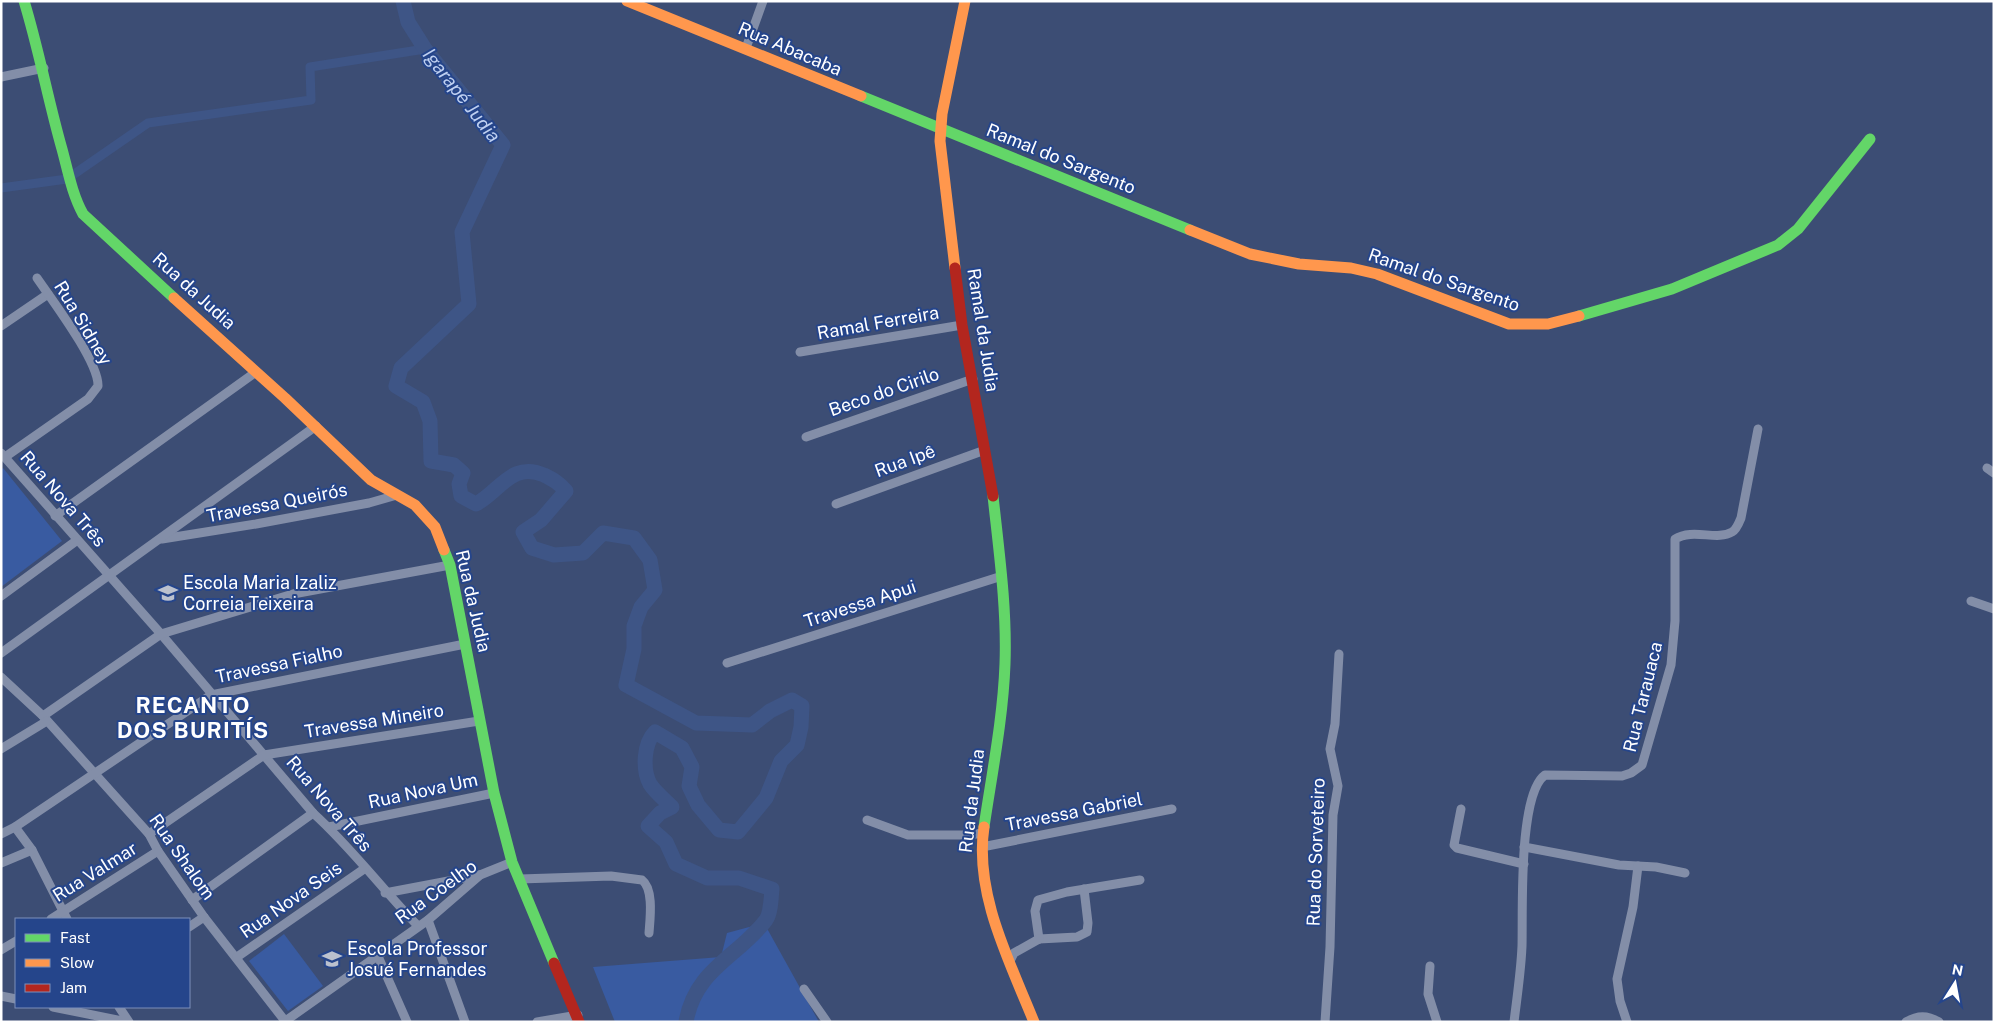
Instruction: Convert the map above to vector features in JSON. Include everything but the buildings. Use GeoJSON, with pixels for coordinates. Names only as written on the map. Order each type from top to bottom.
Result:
{"type":"FeatureCollection","features":[{"type":"Feature","properties":{"kind":"street","name":"Rua da Judia"},"geometry":{"type":"LineString","coordinates":[[24,1],[44,68],[62,156],[75,199],[83,214],[107,238],[316,426],[371,480],[415,505],[428,517],[434,527],[450,564],[494,793],[512,862],[579,1018]]}},
{"type":"Feature","properties":{"kind":"street","name":"Rua Abacaba"},"geometry":{"type":"LineString","coordinates":[[627,1],[746,48],[841,89],[941,127]]}},
{"type":"Feature","properties":{"kind":"street"},"geometry":{"type":"LineString","coordinates":[[746,48],[763,1]]}},
{"type":"Feature","properties":{"kind":"street","name":"Ramal da Judia"},"geometry":{"type":"LineString","coordinates":[[965,1],[941,127],[942,173],[962,325],[993,491],[1002,576],[1005,665]]}},
{"type":"Feature","properties":{"kind":"street"},"geometry":{"type":"LineString","coordinates":[[1,77],[44,68]]}},
{"type":"Feature","properties":{"kind":"street","name":"Ramal do Sargento"},"geometry":{"type":"LineString","coordinates":[[941,127],[1250,254],[1299,264],[1351,268],[1377,274],[1495,319],[1523,325],[1548,324],[1615,308],[1672,289],[1778,245],[1798,229],[1870,139]]}},
{"type":"Feature","properties":{"kind":"street","name":"Rua Sidney"},"geometry":{"type":"LineString","coordinates":[[3,455],[88,399],[98,386],[96,372],[37,278]]}},
{"type":"Feature","properties":{"kind":"street"},"geometry":{"type":"LineString","coordinates":[[1,326],[48,294]]}},
{"type":"Feature","properties":{"kind":"street","name":"Ramal Ferreira"},"geometry":{"type":"LineString","coordinates":[[800,352],[962,325]]}},
{"type":"Feature","properties":{"kind":"street"},"geometry":{"type":"LineString","coordinates":[[55,516],[256,372]]}},
{"type":"Feature","properties":{"kind":"street","name":"Beco do Cirilo"},"geometry":{"type":"LineString","coordinates":[[806,437],[973,379]]}},
{"type":"Feature","properties":{"kind":"street","name":"Travessa Queirós"},"geometry":{"type":"LineString","coordinates":[[1,653],[162,539],[316,426]]}},
{"type":"Feature","properties":{"kind":"street","name":"Rua Tarauaca"},"geometry":{"type":"LineString","coordinates":[[1514,1022],[1522,946],[1524,847],[1532,798],[1540,779],[1545,775],[1622,776],[1631,773],[1642,765],[1661,705],[1674,647],[1675,539],[1695,534],[1724,534],[1732,532],[1736,528],[1741,518],[1758,430]]}},
{"type":"Feature","properties":{"kind":"street","name":"Rua Ipê"},"geometry":{"type":"LineString","coordinates":[[836,504],[985,450]]}},
{"type":"Feature","properties":{"kind":"street","name":"Rua Nova Três"},"geometry":{"type":"LineString","coordinates":[[3,455],[76,540],[161,634],[313,813],[329,827],[385,893],[418,926]]}},
{"type":"Feature","properties":{"kind":"street","name":"Travessa Queirós"},"geometry":{"type":"LineString","coordinates":[[162,539],[256,524],[397,495]]}},
{"type":"Feature","properties":{"kind":"street"},"geometry":{"type":"LineString","coordinates":[[1,596],[76,540]]}},
{"type":"Feature","properties":{"kind":"street"},"geometry":{"type":"LineString","coordinates":[[1,749],[161,634],[293,594],[450,564]]}},
{"type":"Feature","properties":{"kind":"street","name":"Travessa Apui"},"geometry":{"type":"LineString","coordinates":[[727,663],[1002,576]]}},
{"type":"Feature","properties":{"kind":"street"},"geometry":{"type":"LineString","coordinates":[[1971,601],[1994,609]]}},
{"type":"Feature","properties":{"kind":"street","name":"Travessa Fialho"},"geometry":{"type":"LineString","coordinates":[[1,834],[15,827],[94,775],[211,695],[292,677],[465,644]]}},
{"type":"Feature","properties":{"kind":"street","name":"Rua do Sorveteiro"},"geometry":{"type":"LineString","coordinates":[[1325,1022],[1330,947],[1333,815],[1338,786],[1330,749],[1336,724],[1339,654]]}},
{"type":"Feature","properties":{"kind":"street","name":"Rua da Judia"},"geometry":{"type":"LineString","coordinates":[[1005,665],[999,728],[983,833],[983,873],[996,925],[1034,1022]]}},
{"type":"Feature","properties":{"kind":"street","name":"Rua Shalom"},"geometry":{"type":"LineString","coordinates":[[1,677],[45,719],[149,834],[158,851],[204,917],[237,957],[285,1022]]}},
{"type":"Feature","properties":{"kind":"street","name":"Travessa Mineiro"},"geometry":{"type":"LineString","coordinates":[[149,834],[264,755],[480,721]]}},
{"type":"Feature","properties":{"kind":"street","name":"Rua Nova Um"},"geometry":{"type":"LineString","coordinates":[[329,827],[494,793]]}},
{"type":"Feature","properties":{"kind":"street","name":"Travessa Gabriel"},"geometry":{"type":"LineString","coordinates":[[982,847],[1172,809]]}},
{"type":"Feature","properties":{"kind":"street"},"geometry":{"type":"LineString","coordinates":[[1460,809],[1454,836],[1454,845],[1457,848],[1524,864]]}},
{"type":"Feature","properties":{"kind":"street"},"geometry":{"type":"LineString","coordinates":[[192,900],[313,813]]}},
{"type":"Feature","properties":{"kind":"street"},"geometry":{"type":"LineString","coordinates":[[867,820],[908,836],[983,833]]}},
{"type":"Feature","properties":{"kind":"street"},"geometry":{"type":"LineString","coordinates":[[15,827],[32,850],[65,916]]}},
{"type":"Feature","properties":{"kind":"street"},"geometry":{"type":"LineString","coordinates":[[1524,847],[1619,865],[1685,872]]}},
{"type":"Feature","properties":{"kind":"street"},"geometry":{"type":"LineString","coordinates":[[1,863],[32,850]]}},
{"type":"Feature","properties":{"kind":"street","name":"Rua Valmar"},"geometry":{"type":"LineString","coordinates":[[65,916],[158,851]]}},
{"type":"Feature","properties":{"kind":"street","name":"Rua Coelho"},"geometry":{"type":"LineString","coordinates":[[285,1022],[377,954],[428,920],[480,875],[512,862]]}},
{"type":"Feature","properties":{"kind":"street"},"geometry":{"type":"LineString","coordinates":[[1627,1022],[1620,1001],[1617,979],[1633,907],[1638,866]]}},
{"type":"Feature","properties":{"kind":"street","name":"Rua Nova Seis"},"geometry":{"type":"LineString","coordinates":[[237,957],[364,869]]}},
{"type":"Feature","properties":{"kind":"street"},"geometry":{"type":"LineString","coordinates":[[385,893],[480,875]]}},
{"type":"Feature","properties":{"kind":"street"},"geometry":{"type":"LineString","coordinates":[[520,879],[611,876],[642,880],[647,885],[649,933]]}},
{"type":"Feature","properties":{"kind":"street"},"geometry":{"type":"LineString","coordinates":[[1039,938],[1035,911],[1038,900],[1084,889],[1140,880]]}},
{"type":"Feature","properties":{"kind":"street"},"geometry":{"type":"LineString","coordinates":[[1010,962],[1014,953],[1039,938],[1077,937],[1087,932],[1088,923],[1084,889]]}},
{"type":"Feature","properties":{"kind":"street"},"geometry":{"type":"LineString","coordinates":[[190,926],[204,917]]}},
{"type":"Feature","properties":{"kind":"street"},"geometry":{"type":"LineString","coordinates":[[428,920],[465,1022]]}},
{"type":"Feature","properties":{"kind":"street"},"geometry":{"type":"LineString","coordinates":[[1,950],[15,942]]}},
{"type":"Feature","properties":{"kind":"street"},"geometry":{"type":"LineString","coordinates":[[377,954],[407,1022]]}},
{"type":"Feature","properties":{"kind":"street"},"geometry":{"type":"LineString","coordinates":[[1430,966],[1428,994],[1436,1022]]}},
{"type":"Feature","properties":{"kind":"street"},"geometry":{"type":"LineString","coordinates":[[804,989],[827,1022]]}},
{"type":"Feature","properties":{"kind":"street"},"geometry":{"type":"LineString","coordinates":[[1,996],[15,999]]}},
{"type":"Feature","properties":{"kind":"street"},"geometry":{"type":"LineString","coordinates":[[58,1008],[128,1022]]}},
{"type":"Feature","properties":{"kind":"street"},"geometry":{"type":"LineString","coordinates":[[120,1008],[128,1022]]}},
{"type":"Feature","properties":{"kind":"street"},"geometry":{"type":"LineString","coordinates":[[1906,1022],[1916,1016],[1932,1018],[1939,1022]]}},
{"type":"Feature","properties":{"kind":"street"},"geometry":{"type":"LineString","coordinates":[[537,1022],[579,1018]]}},
{"type":"Feature","properties":{"kind":"shaded area"},"geometry":{"type":"Polygon","coordinates":[[[3,468],[62,541],[1,587],[1,470],[3,468]]]}},
{"type":"Feature","properties":{"kind":"shaded area"},"geometry":{"type":"Polygon","coordinates":[[[764,923],[819,1022],[615,1022],[593,967],[721,957],[727,933],[764,923]]]}},
{"type":"Feature","properties":{"kind":"shaded area"},"geometry":{"type":"Polygon","coordinates":[[[284,934],[323,986],[288,1011],[249,961],[284,934]]]}},
{"type":"Feature","properties":{"kind":"waterway","name":"Igarapé Judia"},"geometry":{"type":"LineString","coordinates":[[403,1],[408,22],[425,49],[503,145],[462,232],[469,304],[401,368],[396,386],[423,402],[430,421],[431,461],[454,465],[463,473],[459,484],[461,496],[476,504],[507,479],[523,472],[544,475],[559,484],[566,491],[541,520],[523,532],[532,548],[554,555],[583,553],[603,533],[634,538],[650,560],[655,590],[641,607],[634,626],[634,649],[626,685],[696,723],[752,725],[770,711],[792,700],[802,706],[801,727],[797,745],[781,761],[766,798],[738,832],[719,830],[698,805],[689,786],[692,767],[682,748],[655,732],[648,743],[645,756],[647,778],[655,790],[672,807],[660,813],[648,826],[666,842],[676,864],[707,878],[739,878],[772,889],[768,917],[755,933],[708,976],[698,989],[686,1022]]}},
{"type":"Feature","properties":{"kind":"waterway"},"geometry":{"type":"LineString","coordinates":[[1,188],[67,179],[148,123],[311,100],[310,67],[425,49]]}},
{"type":"Feature","properties":{"kind":"traffic: fast"},"geometry":{"type":"LineString","coordinates":[[24,1],[71,182],[83,214],[174,298]]}},
{"type":"Feature","properties":{"kind":"traffic: fast"},"geometry":{"type":"LineString","coordinates":[[861,96],[1190,230]]}},
{"type":"Feature","properties":{"kind":"traffic: fast"},"geometry":{"type":"LineString","coordinates":[[1579,316],[1672,289],[1778,245],[1798,229],[1870,139]]}},
{"type":"Feature","properties":{"kind":"traffic: fast"},"geometry":{"type":"LineString","coordinates":[[984,827],[1000,725],[1005,664],[1004,601],[993,496]]}},
{"type":"Feature","properties":{"kind":"traffic: fast"},"geometry":{"type":"LineString","coordinates":[[444,550],[450,565],[494,793],[512,862],[554,963]]}},
{"type":"Feature","properties":{"kind":"traffic: slow"},"geometry":{"type":"LineString","coordinates":[[627,1],[861,96]]}},
{"type":"Feature","properties":{"kind":"traffic: slow"},"geometry":{"type":"LineString","coordinates":[[955,268],[940,141],[942,114],[965,1]]}},
{"type":"Feature","properties":{"kind":"traffic: slow"},"geometry":{"type":"LineString","coordinates":[[1190,230],[1250,254],[1299,264],[1351,268],[1377,274],[1509,324],[1548,324],[1579,316]]}},
{"type":"Feature","properties":{"kind":"traffic: slow"},"geometry":{"type":"LineString","coordinates":[[174,298],[285,398],[371,480],[415,505],[435,527],[444,550]]}},
{"type":"Feature","properties":{"kind":"traffic: slow"},"geometry":{"type":"LineString","coordinates":[[984,827],[982,852],[989,902],[1005,952],[1034,1022]]}},
{"type":"Feature","properties":{"kind":"traffic: jam"},"geometry":{"type":"LineString","coordinates":[[955,268],[962,325],[993,496]]}},
{"type":"Feature","properties":{"kind":"traffic: jam"},"geometry":{"type":"LineString","coordinates":[[554,963],[579,1022]]}},
{"type":"Feature","properties":{"kind":"place","name":"Escola Maria Izaliz Correia Teixeira"},"geometry":{"type":"Point","coordinates":[168,593]}},
{"type":"Feature","properties":{"kind":"place","name":"Escola Professor Josué Fernandes"},"geometry":{"type":"Point","coordinates":[332,959]}},
{"type":"Feature","properties":{"kind":"district","name":"RECANTO DOS BURITÍS"},"geometry":{"type":"Point","coordinates":[193,718]}}]}
